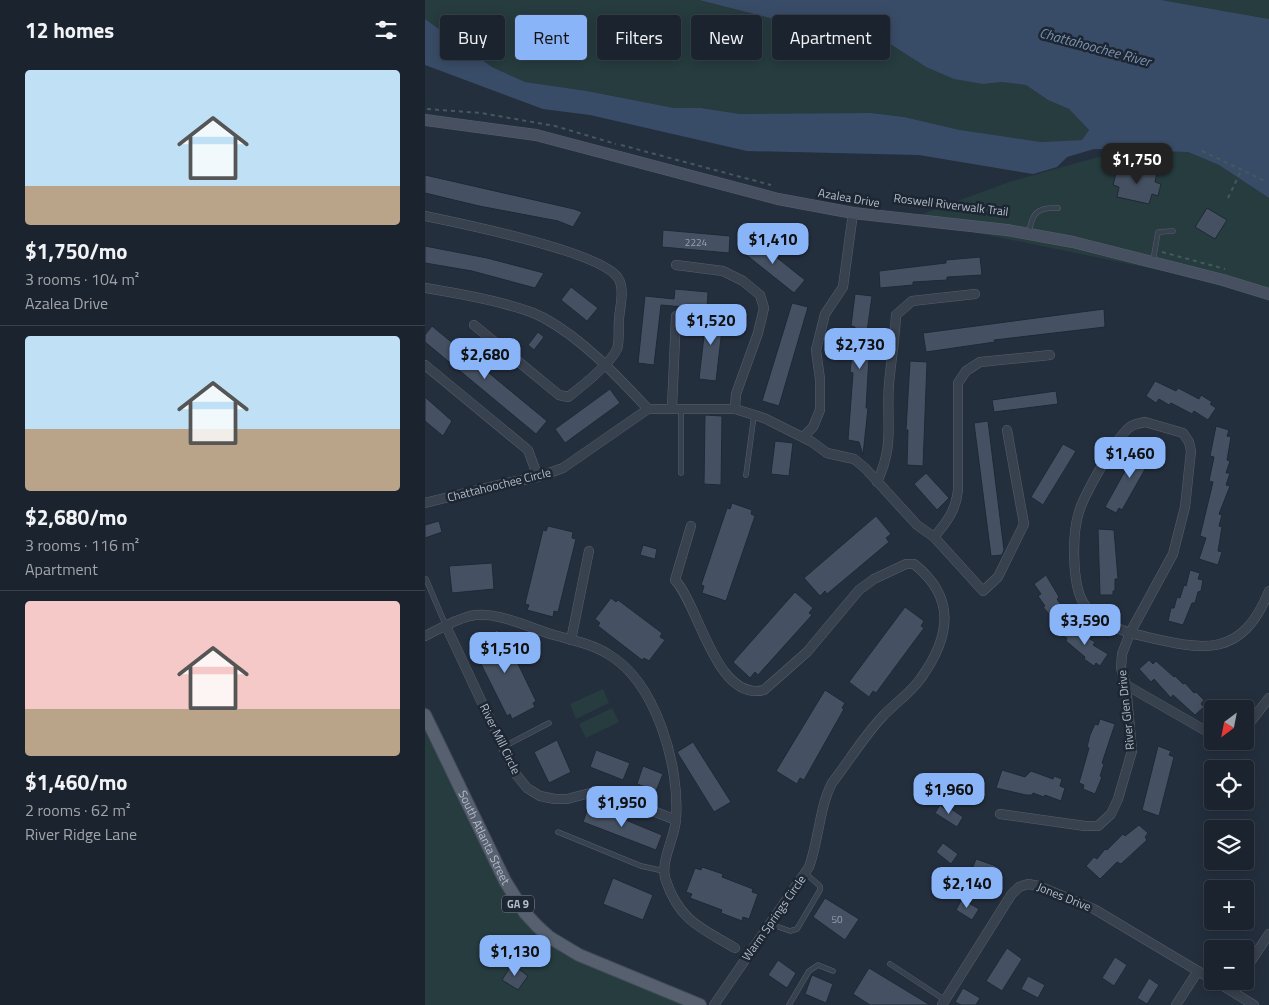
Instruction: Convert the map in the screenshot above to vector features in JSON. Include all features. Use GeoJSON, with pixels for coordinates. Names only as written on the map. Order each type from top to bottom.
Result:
{"type":"FeatureCollection","features":[{"type":"Feature","properties":{"kind":"main road","name":"South Atlanta Street"},"geometry":{"type":"LineString","coordinates":[[425,715],[505,882],[525,914],[557,943],[579,955],[700,1005]]}},
{"type":"Feature","properties":{"kind":"street","name":"Azalea Drive"},"geometry":{"type":"LineString","coordinates":[[425,120],[536,135],[778,199],[853,213],[1029,234],[1154,256],[1269,294]]}},
{"type":"Feature","properties":{"kind":"street"},"geometry":{"type":"LineString","coordinates":[[803,437],[813,427],[820,410],[820,378],[816,350],[825,314],[843,287],[853,213]]}},
{"type":"Feature","properties":{"kind":"street"},"geometry":{"type":"LineString","coordinates":[[425,216],[504,232],[593,261],[613,270],[620,280],[617,349],[591,379],[568,397],[559,395],[474,325]]}},
{"type":"Feature","properties":{"kind":"street"},"geometry":{"type":"LineString","coordinates":[[676,265],[723,271],[743,281],[759,295],[764,308],[758,333],[736,394],[735,409]]}},
{"type":"Feature","properties":{"kind":"street"},"geometry":{"type":"LineString","coordinates":[[425,288],[514,307],[543,317],[604,364],[648,409],[735,409],[754,415],[803,437],[827,454],[854,459],[917,525],[934,537],[983,591],[998,577],[1024,524],[1007,430]]}},
{"type":"Feature","properties":{"kind":"street"},"geometry":{"type":"LineString","coordinates":[[877,482],[885,464],[889,443],[889,385],[896,315],[912,302],[975,294]]}},
{"type":"Feature","properties":{"kind":"street"},"geometry":{"type":"LineString","coordinates":[[676,316],[677,408]]}},
{"type":"Feature","properties":{"kind":"street"},"geometry":{"type":"LineString","coordinates":[[934,537],[950,519],[956,505],[958,490],[958,383],[966,371],[980,362],[1050,355]]}},
{"type":"Feature","properties":{"kind":"street"},"geometry":{"type":"LineString","coordinates":[[425,365],[528,450],[538,477]]}},
{"type":"Feature","properties":{"kind":"street","name":"Chattahoochee Circle"},"geometry":{"type":"LineString","coordinates":[[425,503],[538,477],[563,468],[648,409]]}},
{"type":"Feature","properties":{"kind":"street","name":"River Glen Drive"},"geometry":{"type":"LineString","coordinates":[[1000,814],[1085,826],[1098,826],[1111,814],[1118,799],[1132,751],[1126,685],[1121,668],[1122,654],[1130,633],[1173,554],[1185,508],[1191,452],[1189,442],[1183,433],[1152,422],[1131,426],[1123,434],[1087,493],[1076,524],[1077,585],[1083,602],[1094,616],[1107,624],[1130,633]]}},
{"type":"Feature","properties":{"kind":"street","name":"Warm Springs Circle"},"geometry":{"type":"LineString","coordinates":[[691,526],[675,580],[687,596],[713,657],[728,675],[746,690],[755,692],[764,690],[807,652],[859,590],[875,579],[906,564],[914,564],[934,583],[944,605],[945,623],[942,640],[921,679],[883,717],[827,794],[816,848],[805,873],[714,1005]]}},
{"type":"Feature","properties":{"kind":"street"},"geometry":{"type":"LineString","coordinates":[[571,640],[589,552]]}},
{"type":"Feature","properties":{"kind":"street"},"geometry":{"type":"LineString","coordinates":[[1130,633],[1191,646],[1207,647],[1220,645],[1237,636],[1251,624],[1269,591]]}},
{"type":"Feature","properties":{"kind":"street"},"geometry":{"type":"LineString","coordinates":[[425,636],[466,617],[483,615],[571,640],[608,653],[623,664],[645,691],[669,755],[675,794],[676,820],[664,871],[665,880],[682,913],[690,922],[735,948]]}},
{"type":"Feature","properties":{"kind":"street","name":"River Mill Circle"},"geometry":{"type":"LineString","coordinates":[[446,626],[520,780],[540,796],[555,799],[604,792],[676,820]]}},
{"type":"Feature","properties":{"kind":"street"},"geometry":{"type":"LineString","coordinates":[[1126,685],[1204,730]]}},
{"type":"Feature","properties":{"kind":"street"},"geometry":{"type":"LineString","coordinates":[[1254,717],[1269,698]]}},
{"type":"Feature","properties":{"kind":"street","name":"Jones Drive"},"geometry":{"type":"LineString","coordinates":[[943,1002],[1011,895],[1019,887],[1028,884],[1039,886],[1094,909],[1201,973]]}},
{"type":"Feature","properties":{"kind":"street"},"geometry":{"type":"LineString","coordinates":[[1254,956],[1269,934]]}},
{"type":"Feature","properties":{"kind":"street"},"geometry":{"type":"LineString","coordinates":[[1176,1005],[1201,973],[1204,975]]}},
{"type":"Feature","properties":{"kind":"street"},"geometry":{"type":"LineString","coordinates":[[1231,991],[1253,1005]]}},
{"type":"Feature","properties":{"kind":"lane"},"geometry":{"type":"LineString","coordinates":[[1029,234],[1032,218],[1036,210],[1058,208]]}},
{"type":"Feature","properties":{"kind":"lane"},"geometry":{"type":"LineString","coordinates":[[1154,256],[1158,232],[1173,231]]}},
{"type":"Feature","properties":{"kind":"lane"},"geometry":{"type":"LineString","coordinates":[[677,408],[681,473]]}},
{"type":"Feature","properties":{"kind":"lane"},"geometry":{"type":"LineString","coordinates":[[746,474],[754,415]]}},
{"type":"Feature","properties":{"kind":"lane"},"geometry":{"type":"LineString","coordinates":[[426,579],[446,626]]}},
{"type":"Feature","properties":{"kind":"lane"},"geometry":{"type":"LineString","coordinates":[[503,748],[549,723]]}},
{"type":"Feature","properties":{"kind":"lane"},"geometry":{"type":"LineString","coordinates":[[558,832],[641,866],[664,871]]}},
{"type":"Feature","properties":{"kind":"lane"},"geometry":{"type":"LineString","coordinates":[[770,924],[790,932],[797,929],[820,890],[820,886],[805,873]]}},
{"type":"Feature","properties":{"kind":"lane"},"geometry":{"type":"LineString","coordinates":[[890,964],[943,1002]]}},
{"type":"Feature","properties":{"kind":"lane"},"geometry":{"type":"LineString","coordinates":[[789,1005],[809,971],[818,965],[833,971]]}},
{"type":"Feature","properties":{"kind":"path"},"geometry":{"type":"LineString","coordinates":[[425,108],[481,113],[555,126],[774,186]]}},
{"type":"Feature","properties":{"kind":"path"},"geometry":{"type":"LineString","coordinates":[[1202,150],[1265,181]]}},
{"type":"Feature","properties":{"kind":"path"},"geometry":{"type":"LineString","coordinates":[[1228,198],[1242,170]]}},
{"type":"Feature","properties":{"kind":"path","name":"Roswell Riverwalk Trail"},"geometry":{"type":"LineString","coordinates":[[831,197],[878,204]]}},
{"type":"Feature","properties":{"kind":"path"},"geometry":{"type":"LineString","coordinates":[[1154,256],[1233,271]]}},
{"type":"Feature","properties":{"kind":"green space"},"geometry":{"type":"Polygon","coordinates":[[[425,0],[699,0],[758,15],[691,15],[691,60],[762,60],[762,16],[772,19],[772,60],[890,60],[890,44],[926,67],[983,84],[1002,82],[1026,85],[1048,100],[1069,109],[1089,130],[1082,140],[1041,142],[960,130],[904,117],[871,113],[740,114],[701,108],[674,108],[587,91],[525,82],[492,67],[482,60],[505,60],[505,15],[440,15],[440,30],[425,19],[425,0]]]}},
{"type":"Feature","properties":{"kind":"green space"},"geometry":{"type":"Polygon","coordinates":[[[1161,0],[1269,0],[1269,19],[1258,17],[1161,0]]]}},
{"type":"Feature","properties":{"kind":"green space"},"geometry":{"type":"Polygon","coordinates":[[[1127,149],[1188,152],[1219,165],[1269,198],[1269,301],[1193,277],[909,219],[1009,182],[1127,149]]]}},
{"type":"Feature","properties":{"kind":"green space"},"geometry":{"type":"Polygon","coordinates":[[[603,689],[609,703],[576,719],[570,704],[603,689]]]}},
{"type":"Feature","properties":{"kind":"green space"},"geometry":{"type":"Polygon","coordinates":[[[425,705],[490,855],[520,910],[565,944],[705,1005],[425,1005],[425,705]]]}},
{"type":"Feature","properties":{"kind":"green space"},"geometry":{"type":"Polygon","coordinates":[[[612,708],[619,722],[586,738],[579,724],[612,708]]]}},
{"type":"Feature","properties":{"kind":"water","name":"Chattahoochee River"},"geometry":{"type":"Polygon","coordinates":[[[699,0],[1161,0],[1269,19],[1269,198],[1219,165],[1188,152],[1094,149],[1067,157],[1057,167],[1033,174],[919,155],[747,151],[590,115],[543,109],[425,65],[425,19],[440,30],[440,60],[482,60],[492,67],[525,82],[587,91],[674,108],[701,108],[740,114],[871,113],[904,117],[960,130],[1041,142],[1082,140],[1089,130],[1069,109],[1048,100],[1026,85],[1002,82],[983,84],[954,79],[926,67],[890,44],[890,15],[772,15],[772,19],[699,0]]]}},
{"type":"Feature","properties":{"kind":"building"},"geometry":{"type":"Polygon","coordinates":[[[1125,165],[1157,173],[1155,182],[1161,184],[1158,196],[1152,194],[1149,204],[1117,197],[1119,187],[1113,185],[1116,173],[1122,175],[1125,165]]]}},
{"type":"Feature","properties":{"kind":"building"},"geometry":{"type":"Polygon","coordinates":[[[425,175],[582,212],[573,227],[558,221],[479,206],[425,193],[425,175]]]}},
{"type":"Feature","properties":{"kind":"building"},"geometry":{"type":"Polygon","coordinates":[[[1207,208],[1227,220],[1215,239],[1195,227],[1207,208]]]}},
{"type":"Feature","properties":{"kind":"building"},"geometry":{"type":"Polygon","coordinates":[[[663,230],[730,236],[729,253],[662,247],[663,230]]]}},
{"type":"Feature","properties":{"kind":"building"},"geometry":{"type":"Polygon","coordinates":[[[751,237],[805,280],[794,293],[740,250],[751,237]]]}},
{"type":"Feature","properties":{"kind":"building"},"geometry":{"type":"Polygon","coordinates":[[[425,246],[487,258],[544,273],[535,288],[472,271],[425,263],[425,246]]]}},
{"type":"Feature","properties":{"kind":"building"},"geometry":{"type":"Polygon","coordinates":[[[980,257],[982,275],[947,277],[947,280],[913,282],[913,285],[880,288],[879,271],[946,263],[946,260],[980,257]]]}},
{"type":"Feature","properties":{"kind":"building"},"geometry":{"type":"Polygon","coordinates":[[[571,287],[598,308],[587,321],[561,300],[571,287]]]}},
{"type":"Feature","properties":{"kind":"building"},"geometry":{"type":"Polygon","coordinates":[[[675,289],[708,292],[707,309],[661,305],[654,365],[638,363],[645,296],[674,299],[675,289]]]}},
{"type":"Feature","properties":{"kind":"building"},"geometry":{"type":"Polygon","coordinates":[[[855,294],[872,296],[866,339],[870,340],[866,408],[868,408],[863,455],[859,442],[848,440],[853,373],[850,372],[855,327],[851,326],[855,294]]]}},
{"type":"Feature","properties":{"kind":"building"},"geometry":{"type":"Polygon","coordinates":[[[792,303],[808,307],[779,406],[762,401],[792,303]]]}},
{"type":"Feature","properties":{"kind":"building"},"geometry":{"type":"Polygon","coordinates":[[[1104,309],[1105,327],[994,340],[995,342],[926,352],[923,333],[1104,309]]]}},
{"type":"Feature","properties":{"kind":"building"},"geometry":{"type":"Polygon","coordinates":[[[707,310],[724,312],[716,381],[699,379],[707,310]]]}},
{"type":"Feature","properties":{"kind":"building"},"geometry":{"type":"Polygon","coordinates":[[[432,326],[547,421],[536,434],[425,342],[425,335],[432,326]]]}},
{"type":"Feature","properties":{"kind":"building"},"geometry":{"type":"Polygon","coordinates":[[[538,332],[544,337],[534,350],[528,345],[538,332]]]}},
{"type":"Feature","properties":{"kind":"building"},"geometry":{"type":"Polygon","coordinates":[[[910,361],[927,362],[923,466],[907,465],[908,430],[906,430],[910,361]]]}},
{"type":"Feature","properties":{"kind":"building"},"geometry":{"type":"Polygon","coordinates":[[[1155,381],[1176,391],[1178,388],[1199,399],[1201,395],[1212,402],[1210,404],[1216,408],[1208,420],[1194,411],[1192,414],[1159,399],[1156,403],[1146,396],[1155,381]]]}},
{"type":"Feature","properties":{"kind":"building"},"geometry":{"type":"Polygon","coordinates":[[[610,389],[620,403],[565,443],[555,429],[610,389]]]}},
{"type":"Feature","properties":{"kind":"building"},"geometry":{"type":"Polygon","coordinates":[[[1056,391],[1058,404],[994,412],[992,400],[1056,391]]]}},
{"type":"Feature","properties":{"kind":"building"},"geometry":{"type":"Polygon","coordinates":[[[425,397],[452,421],[443,436],[425,421],[425,397]]]}},
{"type":"Feature","properties":{"kind":"building"},"geometry":{"type":"Polygon","coordinates":[[[705,415],[722,416],[721,485],[704,484],[705,415]]]}},
{"type":"Feature","properties":{"kind":"building"},"geometry":{"type":"Polygon","coordinates":[[[988,421],[1004,550],[1002,555],[991,556],[974,423],[988,421]]]}},
{"type":"Feature","properties":{"kind":"building"},"geometry":{"type":"Polygon","coordinates":[[[1216,426],[1229,430],[1227,436],[1231,437],[1227,460],[1230,461],[1226,473],[1230,473],[1226,485],[1230,486],[1219,514],[1222,515],[1219,526],[1222,527],[1218,551],[1222,552],[1218,565],[1199,559],[1206,538],[1200,536],[1213,482],[1209,481],[1214,457],[1210,456],[1216,426]]]}},
{"type":"Feature","properties":{"kind":"building"},"geometry":{"type":"Polygon","coordinates":[[[775,441],[793,443],[789,476],[771,474],[775,441]]]}},
{"type":"Feature","properties":{"kind":"building"},"geometry":{"type":"Polygon","coordinates":[[[1063,444],[1076,451],[1043,505],[1031,497],[1063,444]]]}},
{"type":"Feature","properties":{"kind":"building"},"geometry":{"type":"Polygon","coordinates":[[[1140,444],[1152,451],[1149,455],[1152,457],[1122,510],[1119,508],[1116,513],[1105,507],[1140,444]]]}},
{"type":"Feature","properties":{"kind":"building"},"geometry":{"type":"Polygon","coordinates":[[[926,473],[949,498],[937,510],[914,484],[926,473]]]}},
{"type":"Feature","properties":{"kind":"building"},"geometry":{"type":"Polygon","coordinates":[[[732,503],[752,510],[751,514],[755,516],[726,601],[702,593],[704,586],[701,585],[727,508],[730,509],[732,503]]]}},
{"type":"Feature","properties":{"kind":"building"},"geometry":{"type":"Polygon","coordinates":[[[876,516],[891,534],[886,538],[889,542],[827,594],[825,591],[820,596],[804,578],[876,516]]]}},
{"type":"Feature","properties":{"kind":"building"},"geometry":{"type":"Polygon","coordinates":[[[439,521],[442,532],[425,538],[425,525],[439,521]]]}},
{"type":"Feature","properties":{"kind":"building"},"geometry":{"type":"Polygon","coordinates":[[[548,526],[573,532],[572,538],[576,539],[558,612],[554,611],[553,617],[527,610],[529,605],[525,604],[543,530],[546,531],[548,526]]]}},
{"type":"Feature","properties":{"kind":"building"},"geometry":{"type":"Polygon","coordinates":[[[1098,529],[1114,530],[1118,579],[1115,579],[1113,595],[1100,595],[1098,529]]]}},
{"type":"Feature","properties":{"kind":"building"},"geometry":{"type":"Polygon","coordinates":[[[643,545],[657,549],[655,559],[640,555],[643,545]]]}},
{"type":"Feature","properties":{"kind":"building"},"geometry":{"type":"Polygon","coordinates":[[[492,563],[494,589],[452,593],[449,566],[492,563]]]}},
{"type":"Feature","properties":{"kind":"building"},"geometry":{"type":"Polygon","coordinates":[[[1190,570],[1200,573],[1198,579],[1203,580],[1201,591],[1198,592],[1195,603],[1192,603],[1183,625],[1168,621],[1171,608],[1174,608],[1177,597],[1180,598],[1184,585],[1186,586],[1190,570]]]}},
{"type":"Feature","properties":{"kind":"building"},"geometry":{"type":"Polygon","coordinates":[[[1046,575],[1059,597],[1057,599],[1067,614],[1055,621],[1043,607],[1045,606],[1038,596],[1041,594],[1034,584],[1046,575]]]}},
{"type":"Feature","properties":{"kind":"building"},"geometry":{"type":"Polygon","coordinates":[[[795,592],[813,608],[809,613],[812,615],[758,675],[755,672],[750,678],[733,662],[795,592]]]}},
{"type":"Feature","properties":{"kind":"building"},"geometry":{"type":"Polygon","coordinates":[[[611,598],[616,602],[618,600],[662,633],[660,637],[665,640],[649,661],[644,658],[642,660],[598,626],[600,623],[595,619],[611,598]]]}},
{"type":"Feature","properties":{"kind":"building"},"geometry":{"type":"Polygon","coordinates":[[[905,607],[924,621],[921,626],[924,628],[876,693],[873,691],[869,697],[849,682],[905,607]]]}},
{"type":"Feature","properties":{"kind":"building"},"geometry":{"type":"Polygon","coordinates":[[[1071,624],[1095,642],[1093,645],[1108,654],[1100,666],[1096,663],[1094,666],[1084,659],[1085,657],[1066,641],[1067,638],[1063,636],[1071,624]]]}},
{"type":"Feature","properties":{"kind":"building"},"geometry":{"type":"Polygon","coordinates":[[[498,630],[500,635],[503,633],[536,701],[533,703],[535,707],[512,719],[510,714],[507,716],[473,648],[477,646],[475,641],[498,630]]]}},
{"type":"Feature","properties":{"kind":"building"},"geometry":{"type":"Polygon","coordinates":[[[1149,660],[1153,664],[1156,661],[1183,684],[1185,683],[1194,693],[1196,692],[1204,700],[1201,704],[1204,707],[1195,715],[1173,695],[1171,698],[1154,679],[1151,682],[1139,669],[1149,660]]]}},
{"type":"Feature","properties":{"kind":"building"},"geometry":{"type":"Polygon","coordinates":[[[825,690],[845,703],[842,708],[844,709],[804,780],[800,778],[797,784],[776,771],[825,690]]]}},
{"type":"Feature","properties":{"kind":"building"},"geometry":{"type":"Polygon","coordinates":[[[1100,719],[1115,724],[1102,763],[1104,764],[1100,776],[1102,777],[1095,794],[1083,789],[1084,785],[1079,783],[1089,748],[1087,747],[1090,735],[1095,724],[1098,725],[1100,719]]]}},
{"type":"Feature","properties":{"kind":"building"},"geometry":{"type":"Polygon","coordinates":[[[557,740],[571,772],[549,783],[534,752],[557,740]]]}},
{"type":"Feature","properties":{"kind":"building"},"geometry":{"type":"Polygon","coordinates":[[[693,742],[731,802],[714,812],[677,752],[693,742]]]}},
{"type":"Feature","properties":{"kind":"building"},"geometry":{"type":"Polygon","coordinates":[[[1158,746],[1171,751],[1169,755],[1174,757],[1159,816],[1142,810],[1158,746]]]}},
{"type":"Feature","properties":{"kind":"building"},"geometry":{"type":"Polygon","coordinates":[[[596,750],[630,763],[623,780],[590,767],[596,750]]]}},
{"type":"Feature","properties":{"kind":"building"},"geometry":{"type":"Polygon","coordinates":[[[643,766],[663,774],[656,791],[637,784],[643,766]]]}},
{"type":"Feature","properties":{"kind":"building"},"geometry":{"type":"Polygon","coordinates":[[[1002,770],[1025,777],[1031,771],[1053,779],[1054,776],[1062,779],[1060,786],[1065,788],[1061,801],[1045,795],[1044,797],[1033,793],[1032,795],[1026,795],[996,788],[1002,770]]]}},
{"type":"Feature","properties":{"kind":"building"},"geometry":{"type":"Polygon","coordinates":[[[589,805],[662,835],[656,850],[583,822],[589,805]]]}},
{"type":"Feature","properties":{"kind":"building"},"geometry":{"type":"Polygon","coordinates":[[[940,805],[945,809],[947,806],[963,817],[957,827],[935,813],[940,805]]]}},
{"type":"Feature","properties":{"kind":"building"},"geometry":{"type":"Polygon","coordinates":[[[1139,825],[1148,833],[1145,837],[1147,840],[1121,864],[1117,862],[1100,879],[1086,866],[1094,857],[1097,859],[1105,849],[1107,850],[1123,834],[1125,836],[1139,825]]]}},
{"type":"Feature","properties":{"kind":"building"},"geometry":{"type":"Polygon","coordinates":[[[943,843],[958,854],[951,864],[936,852],[943,843]]]}},
{"type":"Feature","properties":{"kind":"building"},"geometry":{"type":"Polygon","coordinates":[[[976,859],[996,866],[991,880],[971,872],[976,859]]]}},
{"type":"Feature","properties":{"kind":"building"},"geometry":{"type":"Polygon","coordinates":[[[702,867],[723,874],[722,877],[753,889],[752,892],[758,894],[749,919],[743,917],[742,921],[721,913],[722,910],[690,898],[692,894],[686,892],[695,868],[701,870],[702,867]]]}},
{"type":"Feature","properties":{"kind":"building"},"geometry":{"type":"Polygon","coordinates":[[[613,878],[653,895],[643,920],[603,904],[613,878]]]}},
{"type":"Feature","properties":{"kind":"building"},"geometry":{"type":"Polygon","coordinates":[[[825,898],[859,919],[845,940],[813,917],[825,898]]]}},
{"type":"Feature","properties":{"kind":"building"},"geometry":{"type":"Polygon","coordinates":[[[962,899],[979,909],[972,920],[956,910],[962,899]]]}},
{"type":"Feature","properties":{"kind":"building"},"geometry":{"type":"Polygon","coordinates":[[[1007,948],[1022,959],[1002,991],[986,981],[1007,948]]]}},
{"type":"Feature","properties":{"kind":"building"},"geometry":{"type":"Polygon","coordinates":[[[1115,957],[1127,965],[1114,986],[1102,978],[1115,957]]]}},
{"type":"Feature","properties":{"kind":"building"},"geometry":{"type":"Polygon","coordinates":[[[778,960],[796,973],[787,988],[768,975],[778,960]]]}},
{"type":"Feature","properties":{"kind":"building"},"geometry":{"type":"Polygon","coordinates":[[[512,964],[528,976],[518,990],[502,980],[512,964]]]}},
{"type":"Feature","properties":{"kind":"building"},"geometry":{"type":"Polygon","coordinates":[[[869,968],[930,1005],[870,1005],[853,994],[869,968]]]}},
{"type":"Feature","properties":{"kind":"building"},"geometry":{"type":"Polygon","coordinates":[[[812,975],[833,984],[826,1003],[805,994],[812,975]]]}},
{"type":"Feature","properties":{"kind":"building"},"geometry":{"type":"Polygon","coordinates":[[[1028,976],[1045,985],[1038,998],[1021,989],[1028,976]]]}},
{"type":"Feature","properties":{"kind":"building"},"geometry":{"type":"Polygon","coordinates":[[[1149,978],[1159,985],[1147,1004],[1137,998],[1149,978]]]}},
{"type":"Feature","properties":{"kind":"building"},"geometry":{"type":"Polygon","coordinates":[[[963,988],[980,998],[976,1005],[961,1005],[955,1002],[963,988]]]}}]}
